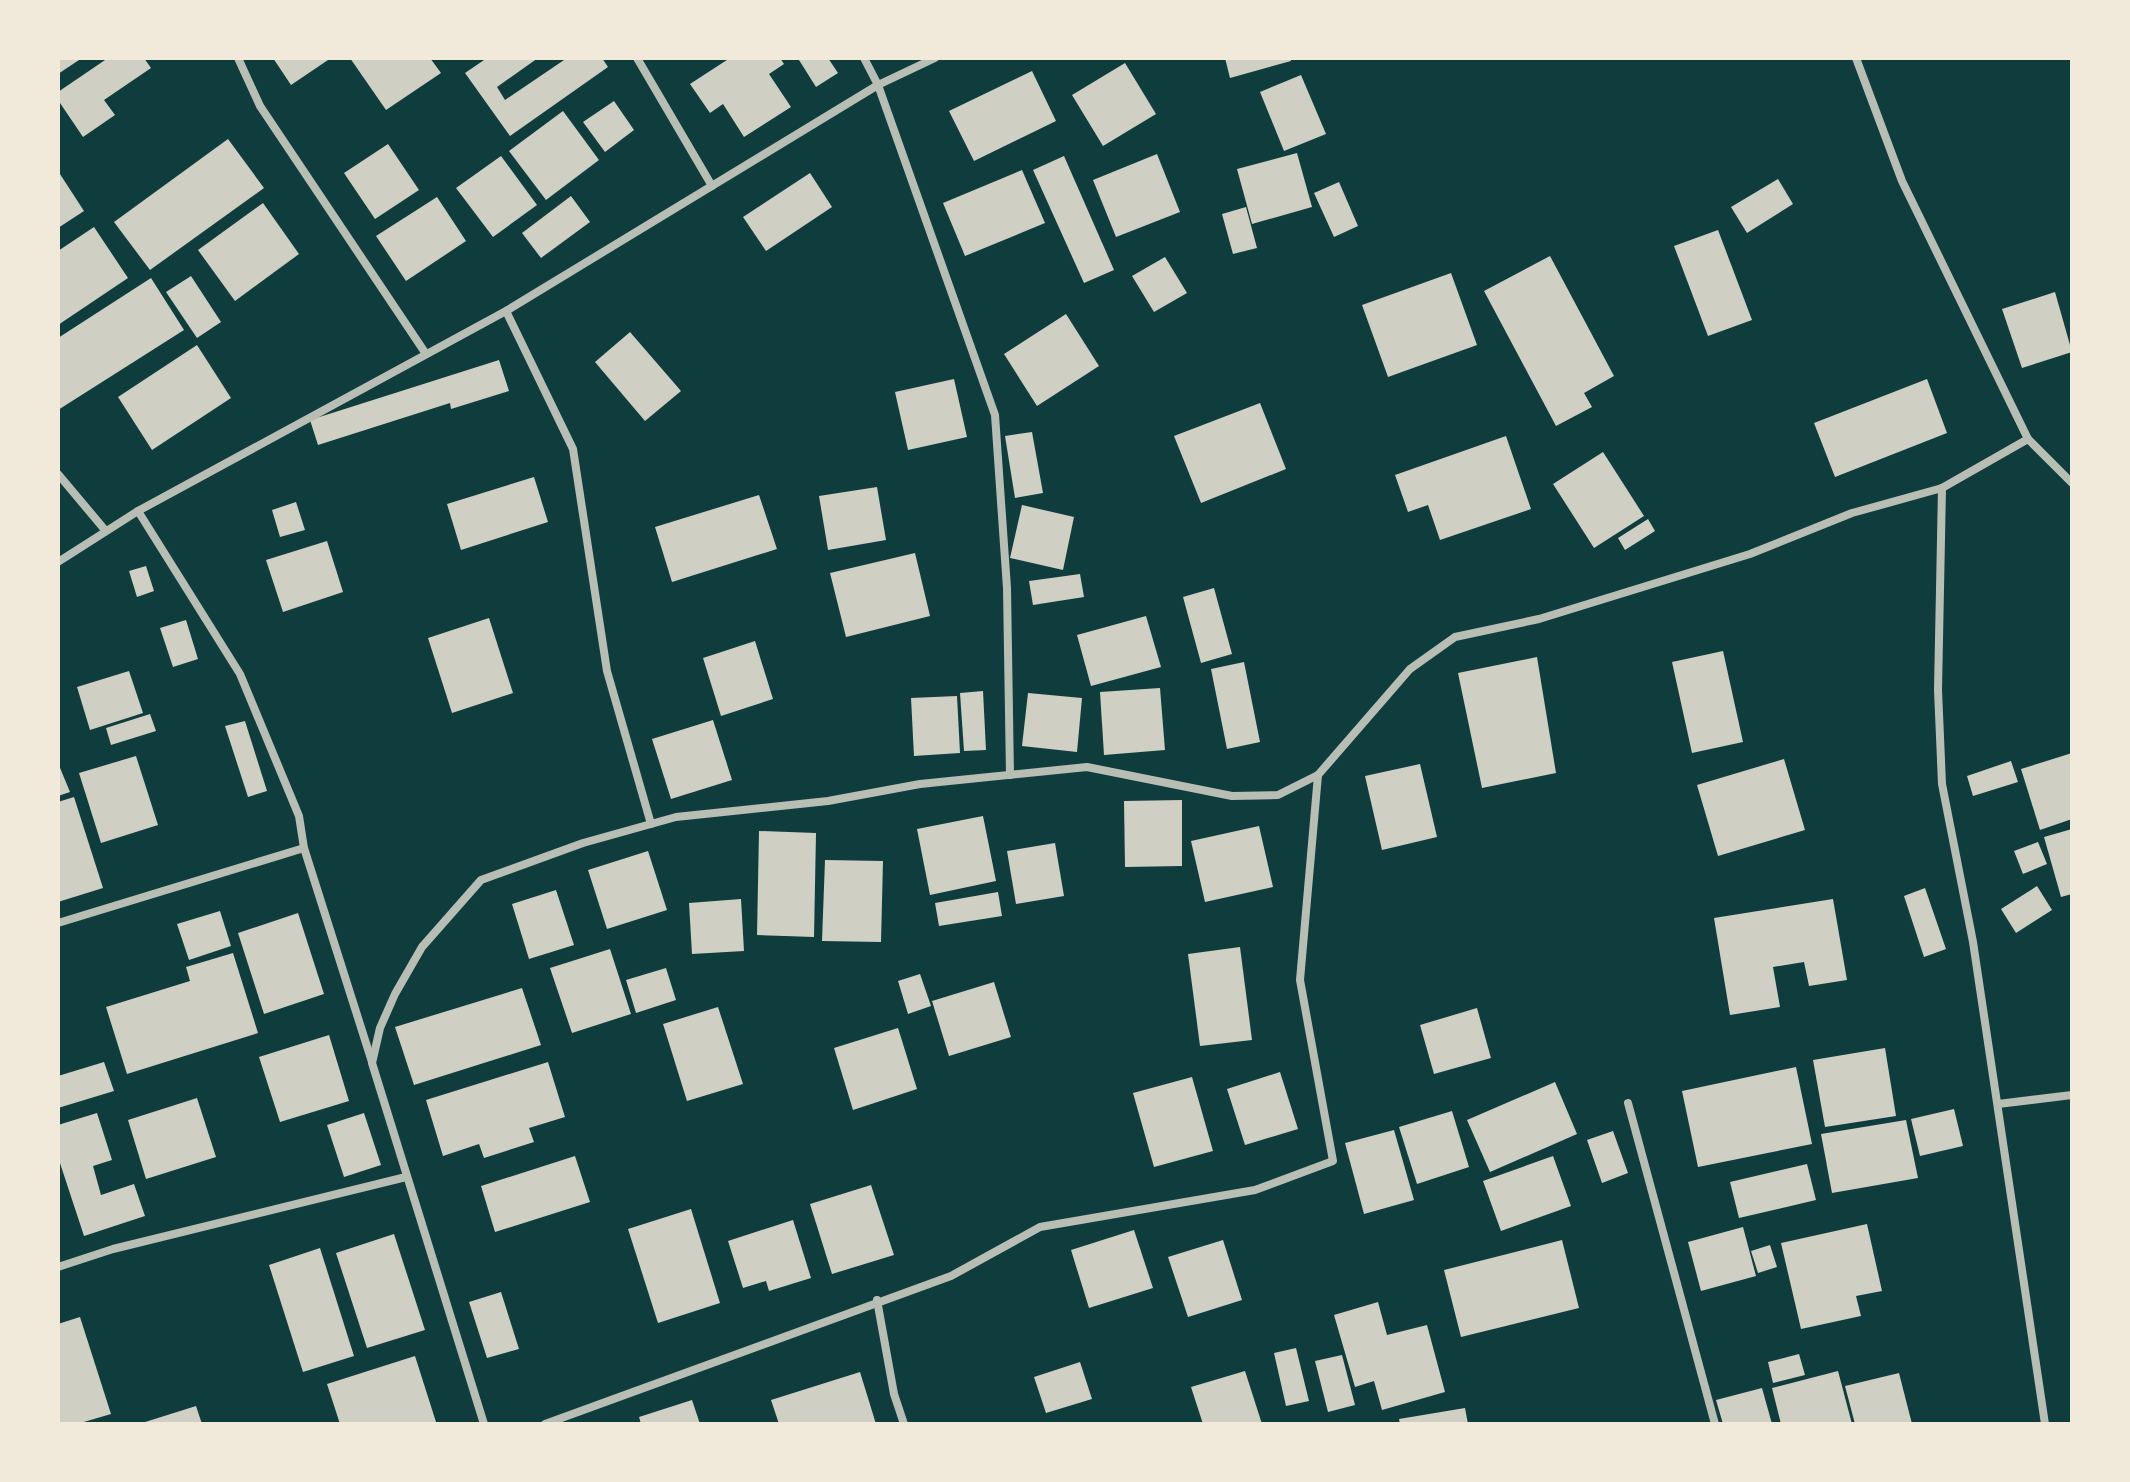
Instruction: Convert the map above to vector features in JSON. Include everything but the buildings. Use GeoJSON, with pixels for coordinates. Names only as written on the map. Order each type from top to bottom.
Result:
{"type":"FeatureCollection","features":[{"type":"Feature","properties":{"kind":"street"},"geometry":{"type":"LineString","coordinates":[[238,58],[239,67],[260,106],[426,354]]}},
{"type":"Feature","properties":{"kind":"street"},"geometry":{"type":"LineString","coordinates":[[637,58],[712,186]]}},
{"type":"Feature","properties":{"kind":"street"},"geometry":{"type":"LineString","coordinates":[[864,58],[878,85],[995,415],[1007,588],[1010,775]]}},
{"type":"Feature","properties":{"kind":"street"},"geometry":{"type":"LineString","coordinates":[[58,562],[138,511],[506,311],[878,85],[935,58]]}},
{"type":"Feature","properties":{"kind":"street"},"geometry":{"type":"LineString","coordinates":[[1856,58],[1902,181],[2028,439],[2072,483]]}},
{"type":"Feature","properties":{"kind":"street"},"geometry":{"type":"LineString","coordinates":[[506,311],[573,449],[607,671],[651,824]]}},
{"type":"Feature","properties":{"kind":"street"},"geometry":{"type":"LineString","coordinates":[[372,1063],[390,1005],[422,947],[481,880],[583,843],[676,817],[828,801],[920,784],[1087,767],[1232,796],[1278,795],[1318,775],[1410,669],[1455,637],[1539,619],[1750,554],[1852,513],[1942,488],[2028,439]]}},
{"type":"Feature","properties":{"kind":"street"},"geometry":{"type":"LineString","coordinates":[[58,474],[105,530]]}},
{"type":"Feature","properties":{"kind":"street"},"geometry":{"type":"LineString","coordinates":[[1942,488],[1938,690],[1942,784],[1973,942],[2045,1424]]}},
{"type":"Feature","properties":{"kind":"street"},"geometry":{"type":"LineString","coordinates":[[138,511],[240,674],[299,816],[304,848],[484,1424]]}},
{"type":"Feature","properties":{"kind":"street"},"geometry":{"type":"LineString","coordinates":[[545,1424],[877,1300],[951,1276],[1040,1227],[1255,1190],[1333,1161],[1300,980],[1318,775]]}},
{"type":"Feature","properties":{"kind":"street"},"geometry":{"type":"LineString","coordinates":[[58,923],[304,848]]}},
{"type":"Feature","properties":{"kind":"street"},"geometry":{"type":"LineString","coordinates":[[1998,1104],[2072,1095]]}},
{"type":"Feature","properties":{"kind":"street"},"geometry":{"type":"LineString","coordinates":[[1628,1103],[1715,1424]]}},
{"type":"Feature","properties":{"kind":"street"},"geometry":{"type":"LineString","coordinates":[[58,1267],[113,1249],[406,1177]]}},
{"type":"Feature","properties":{"kind":"street"},"geometry":{"type":"LineString","coordinates":[[877,1300],[894,1394],[904,1424]]}}]}
